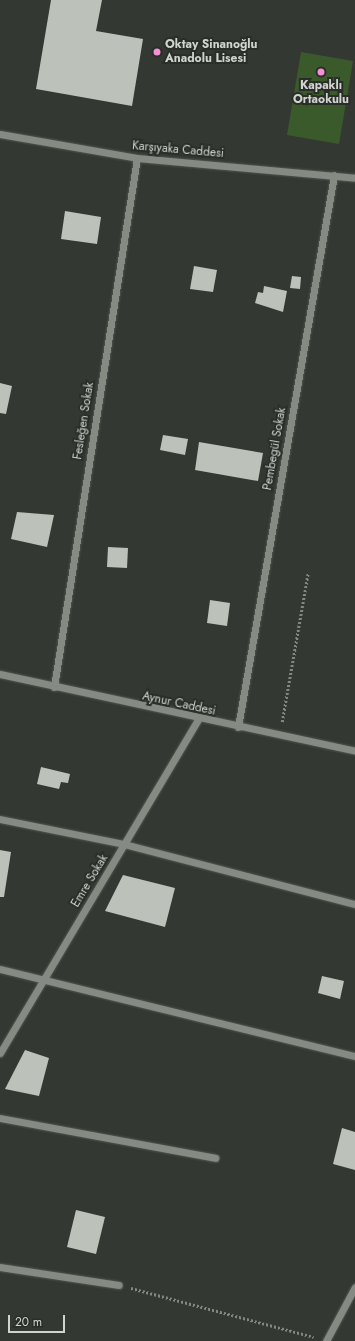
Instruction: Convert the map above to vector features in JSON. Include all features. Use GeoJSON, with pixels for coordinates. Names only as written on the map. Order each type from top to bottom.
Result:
{"type":"FeatureCollection","features":[{"type":"Feature","properties":{"kind":"street","name":"Karşıyaka Caddesi"},"geometry":{"type":"LineString","coordinates":[[0,134],[136,158],[355,178]]}},
{"type":"Feature","properties":{"kind":"street","name":"Fesleğen Sokak"},"geometry":{"type":"LineString","coordinates":[[54,687],[136,158]]}},
{"type":"Feature","properties":{"kind":"street","name":"Pembegül Sokak"},"geometry":{"type":"LineString","coordinates":[[238,727],[334,175]]}},
{"type":"Feature","properties":{"kind":"street","name":"Aynur Caddesi"},"geometry":{"type":"LineString","coordinates":[[0,674],[198,719],[355,751]]}},
{"type":"Feature","properties":{"kind":"street","name":"Emre Sokak"},"geometry":{"type":"LineString","coordinates":[[0,1053],[198,719]]}},
{"type":"Feature","properties":{"kind":"street"},"geometry":{"type":"LineString","coordinates":[[0,819],[124,844],[355,904]]}},
{"type":"Feature","properties":{"kind":"street"},"geometry":{"type":"LineString","coordinates":[[0,969],[43,981],[355,1056]]}},
{"type":"Feature","properties":{"kind":"street"},"geometry":{"type":"LineString","coordinates":[[0,1118],[215,1158]]}},
{"type":"Feature","properties":{"kind":"street"},"geometry":{"type":"LineString","coordinates":[[0,1267],[119,1285]]}},
{"type":"Feature","properties":{"kind":"street"},"geometry":{"type":"LineString","coordinates":[[325,1341],[355,1286]]}},
{"type":"Feature","properties":{"kind":"path"},"geometry":{"type":"LineString","coordinates":[[279,736],[308,573]]}},
{"type":"Feature","properties":{"kind":"path"},"geometry":{"type":"LineString","coordinates":[[119,1285],[325,1341]]}},
{"type":"Feature","properties":{"kind":"green space"},"geometry":{"type":"Polygon","coordinates":[[[301,52],[353,61],[339,144],[287,135],[301,52]]]}},
{"type":"Feature","properties":{"kind":"building"},"geometry":{"type":"Polygon","coordinates":[[[51,0],[102,0],[96,31],[143,39],[132,106],[36,89],[51,0]]]}},
{"type":"Feature","properties":{"kind":"building"},"geometry":{"type":"Polygon","coordinates":[[[65,211],[101,217],[97,244],[61,239],[65,211]]]}},
{"type":"Feature","properties":{"kind":"building"},"geometry":{"type":"Polygon","coordinates":[[[194,266],[217,270],[213,292],[190,289],[194,266]]]}},
{"type":"Feature","properties":{"kind":"building"},"geometry":{"type":"Polygon","coordinates":[[[292,276],[301,277],[300,289],[290,288],[292,276]]]}},
{"type":"Feature","properties":{"kind":"building"},"geometry":{"type":"Polygon","coordinates":[[[264,286],[287,291],[283,312],[255,303],[258,292],[263,293],[264,286]]]}},
{"type":"Feature","properties":{"kind":"building"},"geometry":{"type":"Polygon","coordinates":[[[0,383],[12,386],[6,414],[0,413],[0,383]]]}},
{"type":"Feature","properties":{"kind":"building"},"geometry":{"type":"Polygon","coordinates":[[[163,435],[188,439],[185,455],[160,450],[163,435]]]}},
{"type":"Feature","properties":{"kind":"building"},"geometry":{"type":"Polygon","coordinates":[[[199,442],[263,453],[258,481],[195,470],[199,442]]]}},
{"type":"Feature","properties":{"kind":"building"},"geometry":{"type":"Polygon","coordinates":[[[17,512],[54,515],[47,547],[11,539],[17,512]]]}},
{"type":"Feature","properties":{"kind":"building"},"geometry":{"type":"Polygon","coordinates":[[[108,547],[128,548],[127,568],[107,567],[108,547]]]}},
{"type":"Feature","properties":{"kind":"building"},"geometry":{"type":"Polygon","coordinates":[[[210,600],[230,603],[227,626],[207,623],[210,600]]]}},
{"type":"Feature","properties":{"kind":"building"},"geometry":{"type":"Polygon","coordinates":[[[41,767],[70,774],[68,783],[61,782],[59,789],[37,784],[41,767]]]}},
{"type":"Feature","properties":{"kind":"building"},"geometry":{"type":"Polygon","coordinates":[[[0,850],[11,852],[4,897],[0,897],[0,850]]]}},
{"type":"Feature","properties":{"kind":"building"},"geometry":{"type":"Polygon","coordinates":[[[123,875],[175,888],[165,927],[105,911],[123,875]]]}},
{"type":"Feature","properties":{"kind":"building"},"geometry":{"type":"Polygon","coordinates":[[[322,976],[344,981],[340,999],[318,993],[322,976]]]}},
{"type":"Feature","properties":{"kind":"building"},"geometry":{"type":"Polygon","coordinates":[[[25,1050],[49,1058],[39,1096],[5,1089],[25,1050]]]}},
{"type":"Feature","properties":{"kind":"building"},"geometry":{"type":"Polygon","coordinates":[[[342,1128],[355,1132],[355,1170],[333,1164],[342,1128]]]}},
{"type":"Feature","properties":{"kind":"building"},"geometry":{"type":"Polygon","coordinates":[[[76,1210],[105,1217],[96,1254],[67,1247],[76,1210]]]}},
{"type":"Feature","properties":{"kind":"place","name":"Oktay Sinanoğlu Anadolu Lisesi"},"geometry":{"type":"Point","coordinates":[157,52]}},
{"type":"Feature","properties":{"kind":"place","name":"Kapaklı Ortaokulu"},"geometry":{"type":"Point","coordinates":[321,72]}}]}
